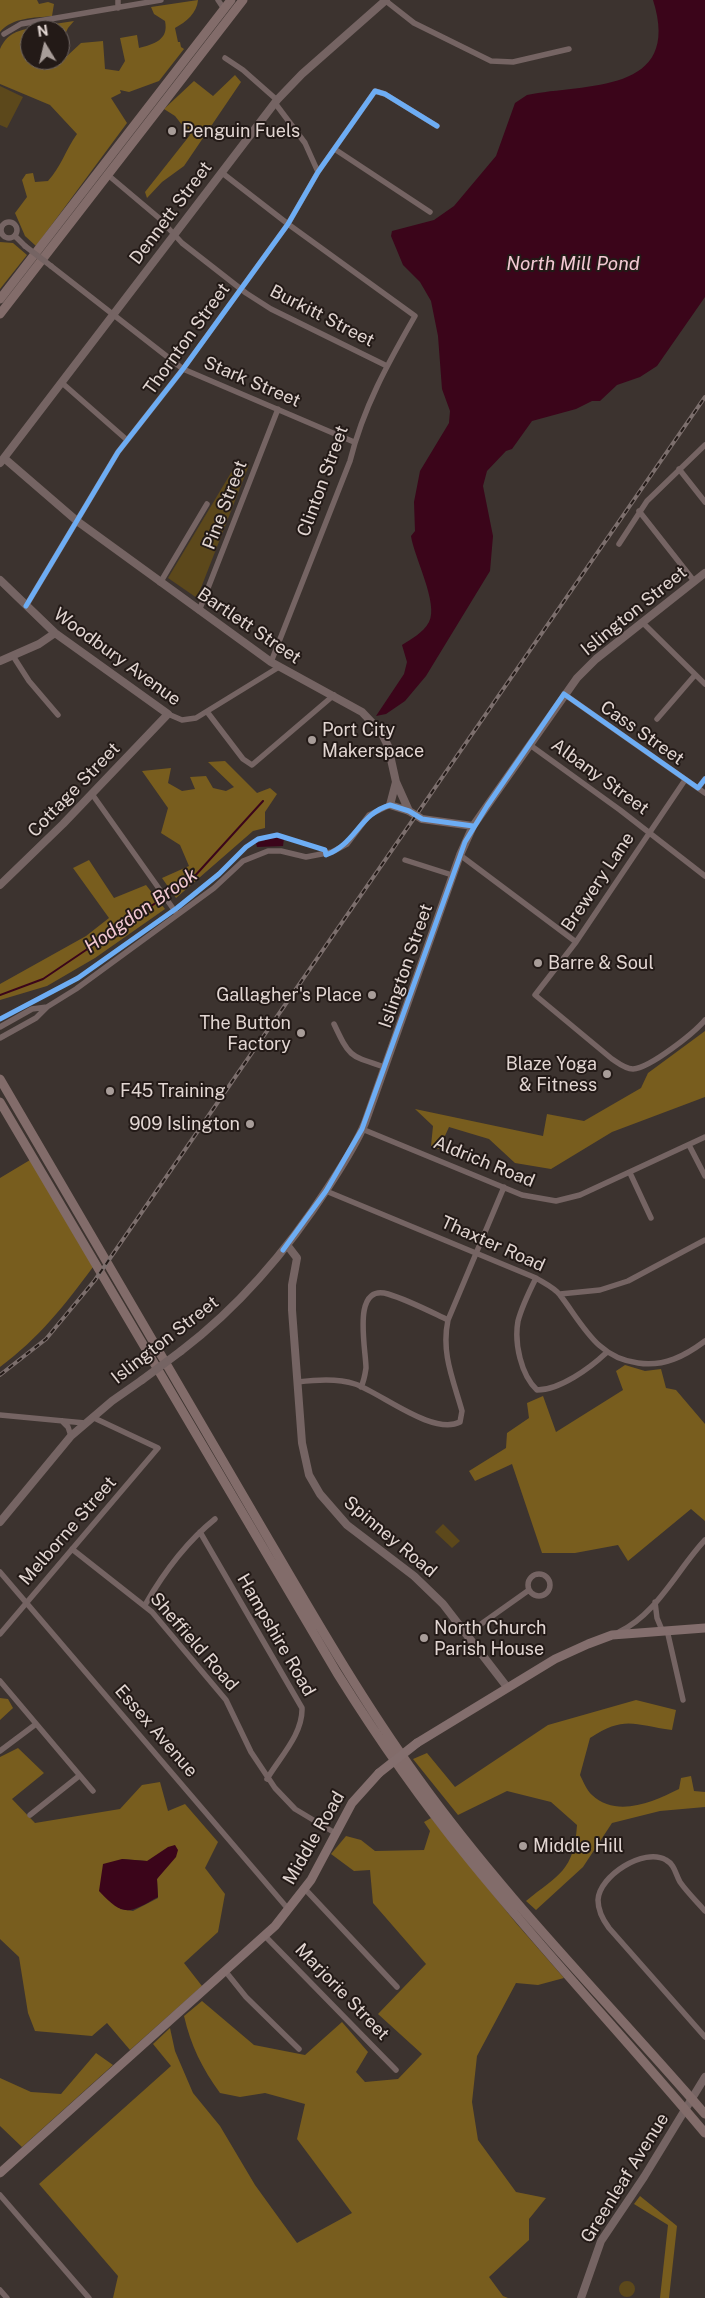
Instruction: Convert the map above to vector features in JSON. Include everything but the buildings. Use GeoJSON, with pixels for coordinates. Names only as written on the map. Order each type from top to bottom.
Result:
{"type":"FeatureCollection","features":[{"type":"Feature","properties":{"kind":"main road"},"geometry":{"type":"LineString","coordinates":[[0,299],[231,0]]}},
{"type":"Feature","properties":{"kind":"main road"},"geometry":{"type":"LineString","coordinates":[[0,314],[243,0]]}},
{"type":"Feature","properties":{"kind":"main road"},"geometry":{"type":"LineString","coordinates":[[0,1079],[223,1463],[382,1728],[435,1802],[492,1873],[705,2114]]}},
{"type":"Feature","properties":{"kind":"main road"},"geometry":{"type":"LineString","coordinates":[[0,1102],[337,1673],[386,1749],[484,1877],[705,2133]]}},
{"type":"Feature","properties":{"kind":"main road"},"geometry":{"type":"LineString","coordinates":[[612,1635],[705,1628]]}},
{"type":"Feature","properties":{"kind":"main road","name":"Middle Road"},"geometry":{"type":"LineString","coordinates":[[0,2173],[265,1936],[305,1889],[356,1797],[379,1773],[417,1743],[507,1687],[566,1654],[612,1635]]}},
{"type":"Feature","properties":{"kind":"street"},"geometry":{"type":"LineString","coordinates":[[118,0],[118,8]]}},
{"type":"Feature","properties":{"kind":"street"},"geometry":{"type":"LineString","coordinates":[[4,34],[21,24],[161,0]]}},
{"type":"Feature","properties":{"kind":"street"},"geometry":{"type":"LineString","coordinates":[[218,0],[224,9]]}},
{"type":"Feature","properties":{"kind":"street"},"geometry":{"type":"LineString","coordinates":[[386,0],[414,23],[492,61],[513,62],[569,49]]}},
{"type":"Feature","properties":{"kind":"street","name":"Dennett Street"},"geometry":{"type":"LineString","coordinates":[[1,459],[276,101],[302,74],[386,0]]}},
{"type":"Feature","properties":{"kind":"street"},"geometry":{"type":"LineString","coordinates":[[225,58],[243,70],[276,101],[305,143],[318,172]]}},
{"type":"Feature","properties":{"kind":"street","name":"Thornton Street"},"geometry":{"type":"LineString","coordinates":[[26,606],[111,463],[183,369],[288,224],[318,172],[336,150],[375,91],[385,94],[437,126]]}},
{"type":"Feature","properties":{"kind":"street"},"geometry":{"type":"LineString","coordinates":[[336,150],[430,212]]}},
{"type":"Feature","properties":{"kind":"street"},"geometry":{"type":"LineString","coordinates":[[221,172],[288,224]]}},
{"type":"Feature","properties":{"kind":"street","name":"Burkitt Street"},"geometry":{"type":"LineString","coordinates":[[108,175],[140,200],[182,242],[240,290],[272,309],[386,366]]}},
{"type":"Feature","properties":{"kind":"street"},"geometry":{"type":"LineString","coordinates":[[9,221],[17,227],[15,236],[6,238],[1,235],[1,226],[9,221]]}},
{"type":"Feature","properties":{"kind":"street","name":"Clinton Street"},"geometry":{"type":"LineString","coordinates":[[271,662],[350,461],[358,428],[386,366],[415,316],[288,224]]}},
{"type":"Feature","properties":{"kind":"street","name":"Stark Street"},"geometry":{"type":"LineString","coordinates":[[15,236],[25,246],[183,369],[354,442]]}},
{"type":"Feature","properties":{"kind":"street"},"geometry":{"type":"LineString","coordinates":[[61,382],[127,440]]}},
{"type":"Feature","properties":{"kind":"street","name":"Pine Street"},"geometry":{"type":"LineString","coordinates":[[199,611],[278,409]]}},
{"type":"Feature","properties":{"kind":"street"},"geometry":{"type":"LineString","coordinates":[[618,544],[639,511],[678,468],[705,445]]}},
{"type":"Feature","properties":{"kind":"street","name":"Bartlett Street"},"geometry":{"type":"LineString","coordinates":[[1,459],[77,521],[271,662],[362,712],[376,726],[388,746],[396,782],[390,805]]}},
{"type":"Feature","properties":{"kind":"street"},"geometry":{"type":"LineString","coordinates":[[678,468],[705,502]]}},
{"type":"Feature","properties":{"kind":"street"},"geometry":{"type":"LineString","coordinates":[[160,583],[207,504]]}},
{"type":"Feature","properties":{"kind":"street"},"geometry":{"type":"LineString","coordinates":[[639,511],[694,581]]}},
{"type":"Feature","properties":{"kind":"street","name":"Islington Street"},"geometry":{"type":"LineString","coordinates":[[0,1522],[71,1436],[84,1423],[180,1351],[232,1308],[287,1245],[326,1191],[362,1130],[452,875],[473,826],[564,694],[585,670],[705,573]]}},
{"type":"Feature","properties":{"kind":"street","name":"Woodbury Avenue"},"geometry":{"type":"LineString","coordinates":[[0,580],[54,633],[168,714],[189,720],[208,712],[279,667]]}},
{"type":"Feature","properties":{"kind":"street"},"geometry":{"type":"LineString","coordinates":[[642,622],[705,684]]}},
{"type":"Feature","properties":{"kind":"street"},"geometry":{"type":"LineString","coordinates":[[0,661],[39,644],[54,633]]}},
{"type":"Feature","properties":{"kind":"street"},"geometry":{"type":"LineString","coordinates":[[14,656],[29,681],[58,715]]}},
{"type":"Feature","properties":{"kind":"street"},"geometry":{"type":"LineString","coordinates":[[658,719],[695,675]]}},
{"type":"Feature","properties":{"kind":"street","name":"Cass Street"},"geometry":{"type":"LineString","coordinates":[[564,694],[705,793]]}},
{"type":"Feature","properties":{"kind":"street"},"geometry":{"type":"LineString","coordinates":[[208,712],[243,759],[252,765],[334,695]]}},
{"type":"Feature","properties":{"kind":"street","name":"Cottage Street"},"geometry":{"type":"LineString","coordinates":[[0,885],[92,794],[168,714]]}},
{"type":"Feature","properties":{"kind":"street","name":"Albany Street"},"geometry":{"type":"LineString","coordinates":[[530,744],[649,832],[685,780]]}},
{"type":"Feature","properties":{"kind":"street"},"geometry":{"type":"LineString","coordinates":[[698,788],[705,778]]}},
{"type":"Feature","properties":{"kind":"street"},"geometry":{"type":"LineString","coordinates":[[396,782],[409,811]]}},
{"type":"Feature","properties":{"kind":"street"},"geometry":{"type":"LineString","coordinates":[[92,794],[177,914]]}},
{"type":"Feature","properties":{"kind":"street"},"geometry":{"type":"LineString","coordinates":[[0,1038],[36,1018],[47,1007],[76,989],[214,888],[248,858],[272,851],[306,857],[326,855],[347,844],[372,813],[390,805],[409,811],[422,819],[473,826]]}},
{"type":"Feature","properties":{"kind":"street"},"geometry":{"type":"LineString","coordinates":[[649,832],[705,876]]}},
{"type":"Feature","properties":{"kind":"street","name":"Brewery Lane"},"geometry":{"type":"LineString","coordinates":[[649,832],[576,942],[535,995],[612,1059],[626,1068],[633,1069],[648,1063],[681,1042],[705,1020]]}},
{"type":"Feature","properties":{"kind":"street"},"geometry":{"type":"LineString","coordinates":[[460,855],[576,942]]}},
{"type":"Feature","properties":{"kind":"street"},"geometry":{"type":"LineString","coordinates":[[405,860],[452,875]]}},
{"type":"Feature","properties":{"kind":"street"},"geometry":{"type":"LineString","coordinates":[[0,1027],[32,1009],[47,1007]]}},
{"type":"Feature","properties":{"kind":"street"},"geometry":{"type":"LineString","coordinates":[[334,1024],[344,1046],[352,1056],[385,1067]]}},
{"type":"Feature","properties":{"kind":"street","name":"Aldrich Road"},"geometry":{"type":"LineString","coordinates":[[362,1130],[533,1198],[556,1201],[580,1195],[705,1137]]}},
{"type":"Feature","properties":{"kind":"street"},"geometry":{"type":"LineString","coordinates":[[689,1145],[705,1176]]}},
{"type":"Feature","properties":{"kind":"street"},"geometry":{"type":"LineString","coordinates":[[630,1172],[651,1218]]}},
{"type":"Feature","properties":{"kind":"street"},"geometry":{"type":"LineString","coordinates":[[297,1382],[342,1382],[362,1387],[407,1411],[434,1422],[448,1425],[460,1422],[462,1411],[444,1348],[448,1320],[504,1187]]}},
{"type":"Feature","properties":{"kind":"street","name":"Thaxter Road"},"geometry":{"type":"LineString","coordinates":[[326,1191],[536,1278],[560,1294],[583,1329],[606,1353],[630,1362],[654,1364],[675,1360],[689,1354],[705,1341]]}},
{"type":"Feature","properties":{"kind":"street"},"geometry":{"type":"LineString","coordinates":[[560,1294],[600,1290],[628,1281],[705,1240]]}},
{"type":"Feature","properties":{"kind":"street","name":"Spinney Road"},"geometry":{"type":"LineString","coordinates":[[287,1245],[297,1258],[292,1295],[304,1457],[309,1475],[320,1494],[347,1525],[429,1589],[467,1634],[507,1687]]}},
{"type":"Feature","properties":{"kind":"street"},"geometry":{"type":"LineString","coordinates":[[536,1278],[518,1321],[517,1335],[522,1364],[530,1384],[537,1390],[550,1388],[590,1368],[606,1353]]}},
{"type":"Feature","properties":{"kind":"street"},"geometry":{"type":"LineString","coordinates":[[362,1387],[366,1368],[364,1314],[366,1300],[370,1296],[374,1293],[387,1294],[448,1320]]}},
{"type":"Feature","properties":{"kind":"street"},"geometry":{"type":"LineString","coordinates":[[0,1415],[84,1423]]}},
{"type":"Feature","properties":{"kind":"street","name":"Melborne Street"},"geometry":{"type":"LineString","coordinates":[[0,1634],[158,1448],[92,1417]]}},
{"type":"Feature","properties":{"kind":"street"},"geometry":{"type":"LineString","coordinates":[[61,1421],[68,1427],[71,1436]]}},
{"type":"Feature","properties":{"kind":"street"},"geometry":{"type":"LineString","coordinates":[[145,1605],[172,1563],[200,1532],[215,1520]]}},
{"type":"Feature","properties":{"kind":"street","name":"Hampshire Road"},"geometry":{"type":"LineString","coordinates":[[200,1532],[302,1708],[302,1717],[297,1732],[267,1779]]}},
{"type":"Feature","properties":{"kind":"street","name":"Middle Road"},"geometry":{"type":"LineString","coordinates":[[612,1635],[636,1622],[655,1602],[705,1540]]}},
{"type":"Feature","properties":{"kind":"street","name":"Sheffield Road"},"geometry":{"type":"LineString","coordinates":[[72,1549],[145,1605],[226,1700],[251,1752],[267,1779],[295,1809],[335,1833]]}},
{"type":"Feature","properties":{"kind":"street","name":"Essex Avenue"},"geometry":{"type":"LineString","coordinates":[[0,1572],[289,1910]]}},
{"type":"Feature","properties":{"kind":"street"},"geometry":{"type":"LineString","coordinates":[[541,1573],[550,1580],[549,1591],[543,1596],[536,1596],[529,1590],[528,1581],[534,1575],[541,1573]]}},
{"type":"Feature","properties":{"kind":"street"},"geometry":{"type":"LineString","coordinates":[[467,1634],[529,1590]]}},
{"type":"Feature","properties":{"kind":"street"},"geometry":{"type":"LineString","coordinates":[[655,1602],[657,1618],[665,1630],[683,1700]]}},
{"type":"Feature","properties":{"kind":"street"},"geometry":{"type":"LineString","coordinates":[[0,1681],[93,1791]]}},
{"type":"Feature","properties":{"kind":"street"},"geometry":{"type":"LineString","coordinates":[[0,1751],[36,1724]]}},
{"type":"Feature","properties":{"kind":"street"},"geometry":{"type":"LineString","coordinates":[[30,1815],[79,1776]]}},
{"type":"Feature","properties":{"kind":"street"},"geometry":{"type":"LineString","coordinates":[[705,1911],[680,1882],[673,1865],[665,1859],[654,1856],[637,1859],[606,1880],[600,1890],[598,1901],[602,1917],[609,1928],[705,2037]]}},
{"type":"Feature","properties":{"kind":"street"},"geometry":{"type":"LineString","coordinates":[[305,1889],[397,1987]]}},
{"type":"Feature","properties":{"kind":"street","name":"Marjorie Street"},"geometry":{"type":"LineString","coordinates":[[265,1936],[396,2070]]}},
{"type":"Feature","properties":{"kind":"street"},"geometry":{"type":"LineString","coordinates":[[226,1972],[250,2002],[299,2049]]}},
{"type":"Feature","properties":{"kind":"street","name":"Greenleaf Avenue"},"geometry":{"type":"LineString","coordinates":[[581,2298],[601,2241],[644,2177],[705,2077]]}},
{"type":"Feature","properties":{"kind":"street"},"geometry":{"type":"LineString","coordinates":[[0,2195],[89,2298]]}},
{"type":"Feature","properties":{"kind":"street"},"geometry":{"type":"LineString","coordinates":[[0,2290],[7,2298]]}},
{"type":"Feature","properties":{"kind":"shaded area"},"geometry":{"type":"Polygon","coordinates":[[[0,0],[37,0],[39,4],[48,2],[54,4],[52,16],[20,20],[11,23],[0,32],[0,0]]]}},
{"type":"Feature","properties":{"kind":"shaded area"},"geometry":{"type":"Polygon","coordinates":[[[198,0],[196,9],[190,17],[175,28],[178,42],[180,42],[181,47],[184,49],[159,81],[129,92],[120,90],[121,93],[111,98],[127,123],[36,246],[25,236],[15,213],[27,197],[22,180],[26,174],[33,173],[35,182],[48,181],[77,134],[50,105],[0,84],[0,49],[12,34],[20,30],[20,70],[70,70],[70,53],[81,43],[103,41],[105,69],[119,71],[125,61],[120,38],[137,35],[139,48],[155,43],[165,33],[165,21],[154,14],[151,7],[198,0]]]}},
{"type":"Feature","properties":{"kind":"shaded area"},"geometry":{"type":"Polygon","coordinates":[[[235,75],[241,82],[184,166],[162,182],[147,198],[145,192],[190,135],[175,116],[164,109],[194,81],[213,96],[235,75]]]}},
{"type":"Feature","properties":{"kind":"shaded area"},"geometry":{"type":"Polygon","coordinates":[[[0,86],[23,97],[7,128],[0,125],[0,86]]]}},
{"type":"Feature","properties":{"kind":"shaded area"},"geometry":{"type":"Polygon","coordinates":[[[0,242],[13,243],[27,255],[0,289],[0,242]]]}},
{"type":"Feature","properties":{"kind":"shaded area"},"geometry":{"type":"Polygon","coordinates":[[[238,461],[249,465],[197,598],[168,578],[238,461]]]}},
{"type":"Feature","properties":{"kind":"shaded area"},"geometry":{"type":"Polygon","coordinates":[[[225,761],[257,793],[270,788],[277,794],[265,812],[265,828],[253,831],[176,898],[162,878],[189,866],[180,845],[161,833],[168,808],[142,771],[171,768],[168,783],[182,791],[195,789],[190,777],[206,776],[213,788],[226,791],[234,787],[208,762],[225,761]]]}},
{"type":"Feature","properties":{"kind":"shaded area"},"geometry":{"type":"Polygon","coordinates":[[[89,860],[114,898],[146,885],[165,909],[95,958],[47,986],[0,1000],[0,984],[86,936],[109,918],[73,868],[89,860]]]}},
{"type":"Feature","properties":{"kind":"shaded area"},"geometry":{"type":"Polygon","coordinates":[[[705,1031],[705,1097],[612,1132],[551,1169],[515,1163],[489,1139],[449,1127],[439,1149],[431,1146],[433,1126],[415,1109],[543,1136],[547,1114],[584,1121],[641,1088],[648,1073],[705,1031]]]}},
{"type":"Feature","properties":{"kind":"shaded area"},"geometry":{"type":"Polygon","coordinates":[[[30,1160],[93,1267],[39,1333],[0,1367],[0,1178],[30,1160]]]}},
{"type":"Feature","properties":{"kind":"shaded area"},"geometry":{"type":"Polygon","coordinates":[[[625,1365],[645,1371],[661,1369],[666,1388],[676,1390],[705,1424],[705,1521],[691,1509],[628,1561],[618,1545],[575,1553],[542,1553],[512,1464],[475,1481],[469,1471],[506,1448],[507,1433],[529,1418],[527,1403],[543,1396],[556,1432],[623,1390],[616,1371],[625,1365]]]}},
{"type":"Feature","properties":{"kind":"shaded area"},"geometry":{"type":"Polygon","coordinates":[[[443,1524],[460,1541],[452,1548],[435,1532],[443,1524]]]}},
{"type":"Feature","properties":{"kind":"shaded area"},"geometry":{"type":"Polygon","coordinates":[[[0,1698],[8,1699],[13,1708],[0,1720],[0,1698]]]}},
{"type":"Feature","properties":{"kind":"shaded area"},"geometry":{"type":"Polygon","coordinates":[[[636,1700],[676,1710],[672,1730],[639,1724],[621,1724],[612,1726],[590,1738],[580,1775],[587,1788],[592,1795],[612,1806],[635,1806],[658,1799],[679,1789],[681,1778],[691,1776],[694,1791],[705,1792],[705,1807],[660,1811],[612,1823],[583,1867],[536,1910],[526,1901],[563,1870],[572,1852],[577,1825],[551,1802],[507,1791],[458,1815],[413,1759],[427,1753],[455,1787],[548,1725],[636,1700]]]}},
{"type":"Feature","properties":{"kind":"shaded area"},"geometry":{"type":"Polygon","coordinates":[[[18,1748],[44,1773],[12,1799],[35,1823],[120,1809],[142,1785],[160,1782],[168,1811],[185,1804],[218,1842],[205,1868],[225,1894],[218,1932],[184,1963],[202,1986],[130,2050],[107,2023],[92,2036],[35,2031],[28,2013],[19,1957],[0,1939],[0,1757],[18,1748]],[[122,1859],[120,1909],[133,1911],[158,1898],[157,1879],[160,1874],[147,1861],[122,1859]]]}},
{"type":"Feature","properties":{"kind":"shaded area"},"geometry":{"type":"Polygon","coordinates":[[[431,1818],[516,1923],[564,1978],[538,1985],[516,1983],[477,2056],[472,2102],[478,2140],[516,2192],[546,2198],[529,2219],[529,2240],[489,2277],[503,2296],[508,2298],[113,2298],[118,2276],[39,2184],[171,2066],[153,2044],[170,2028],[175,2051],[193,2093],[220,2126],[255,2185],[297,2243],[352,2213],[297,2139],[305,2104],[265,2093],[240,2097],[220,2093],[198,2056],[184,2016],[202,2001],[254,2045],[305,2055],[342,2022],[368,2052],[356,2072],[365,2082],[398,2079],[422,2054],[378,2014],[426,1964],[373,1903],[370,1870],[354,1871],[331,1854],[346,1836],[361,1840],[375,1851],[424,1850],[430,1831],[424,1822],[431,1818]]]}},
{"type":"Feature","properties":{"kind":"shaded area"},"geometry":{"type":"Polygon","coordinates":[[[96,2053],[113,2065],[22,2147],[0,2126],[0,2078],[31,2092],[61,2094],[96,2053]]]}},
{"type":"Feature","properties":{"kind":"shaded area"},"geometry":{"type":"Polygon","coordinates":[[[640,2196],[677,2226],[669,2298],[660,2298],[668,2225],[634,2204],[640,2196]]]}},
{"type":"Feature","properties":{"kind":"shaded area"},"geometry":{"type":"Polygon","coordinates":[[[627,2281],[635,2289],[627,2297],[619,2289],[627,2281]]]}},
{"type":"Feature","properties":{"kind":"water","name":"North Mill Pond"},"geometry":{"type":"Polygon","coordinates":[[[653,0],[705,0],[705,297],[657,366],[640,377],[617,385],[600,401],[592,401],[576,409],[532,421],[512,449],[506,451],[487,471],[483,486],[493,536],[490,571],[426,676],[405,701],[386,714],[376,716],[404,674],[407,662],[402,645],[424,629],[429,622],[431,614],[428,592],[411,536],[415,531],[414,502],[420,471],[449,423],[450,411],[442,389],[438,336],[431,301],[420,282],[403,265],[391,236],[392,231],[434,220],[454,206],[496,156],[515,103],[527,95],[600,85],[623,79],[642,69],[654,53],[659,31],[653,0]]]}},
{"type":"Feature","properties":{"kind":"water"},"geometry":{"type":"Polygon","coordinates":[[[272,838],[284,838],[283,846],[257,847],[256,843],[272,838]]]}},
{"type":"Feature","properties":{"kind":"water"},"geometry":{"type":"Polygon","coordinates":[[[175,1845],[178,1850],[176,1857],[157,1879],[158,1897],[140,1907],[127,1910],[115,1906],[99,1891],[103,1864],[122,1859],[147,1861],[168,1847],[175,1845]]]}},
{"type":"Feature","properties":{"kind":"waterway","name":"Hodgdon Brook"},"geometry":{"type":"LineString","coordinates":[[167,896],[193,878],[263,801]]}},
{"type":"Feature","properties":{"kind":"waterway","name":"Hodgdon Brook"},"geometry":{"type":"LineString","coordinates":[[0,995],[43,979],[163,898]]}},
{"type":"Feature","properties":{"kind":"railway"},"geometry":{"type":"LineString","coordinates":[[0,1375],[46,1339],[95,1280],[705,397]]}},
{"type":"Feature","properties":{"kind":"cycle path"},"geometry":{"type":"LineString","coordinates":[[26,606],[118,452],[183,369],[288,224],[318,172],[375,91],[385,94],[437,126]]}},
{"type":"Feature","properties":{"kind":"cycle path"},"geometry":{"type":"LineString","coordinates":[[283,1250],[326,1191],[362,1129],[465,842],[487,806],[564,694],[698,788],[705,779]]}},
{"type":"Feature","properties":{"kind":"cycle path"},"geometry":{"type":"LineString","coordinates":[[0,1019],[78,978],[177,908],[219,874],[246,847],[258,839],[277,835],[325,850],[326,855],[344,844],[371,815],[390,805],[409,811],[422,819],[473,826]]}},
{"type":"Feature","properties":{"kind":"place","name":"Penguin Fuels"},"geometry":{"type":"Point","coordinates":[172,131]}},
{"type":"Feature","properties":{"kind":"place","name":"Port City Makerspace"},"geometry":{"type":"Point","coordinates":[312,740]}},
{"type":"Feature","properties":{"kind":"place","name":"Barre & Soul"},"geometry":{"type":"Point","coordinates":[538,963]}},
{"type":"Feature","properties":{"kind":"place","name":"Gallagher's Place"},"geometry":{"type":"Point","coordinates":[372,995]}},
{"type":"Feature","properties":{"kind":"place","name":"The Button Factory"},"geometry":{"type":"Point","coordinates":[301,1033]}},
{"type":"Feature","properties":{"kind":"place","name":"Blaze Yoga & Fitness"},"geometry":{"type":"Point","coordinates":[607,1074]}},
{"type":"Feature","properties":{"kind":"place","name":"F45 Training"},"geometry":{"type":"Point","coordinates":[110,1091]}},
{"type":"Feature","properties":{"kind":"place","name":"909 Islington"},"geometry":{"type":"Point","coordinates":[250,1124]}},
{"type":"Feature","properties":{"kind":"place","name":"North Church Parish House"},"geometry":{"type":"Point","coordinates":[424,1638]}},
{"type":"Feature","properties":{"kind":"place","name":"Middle Hill"},"geometry":{"type":"Point","coordinates":[523,1846]}}]}
